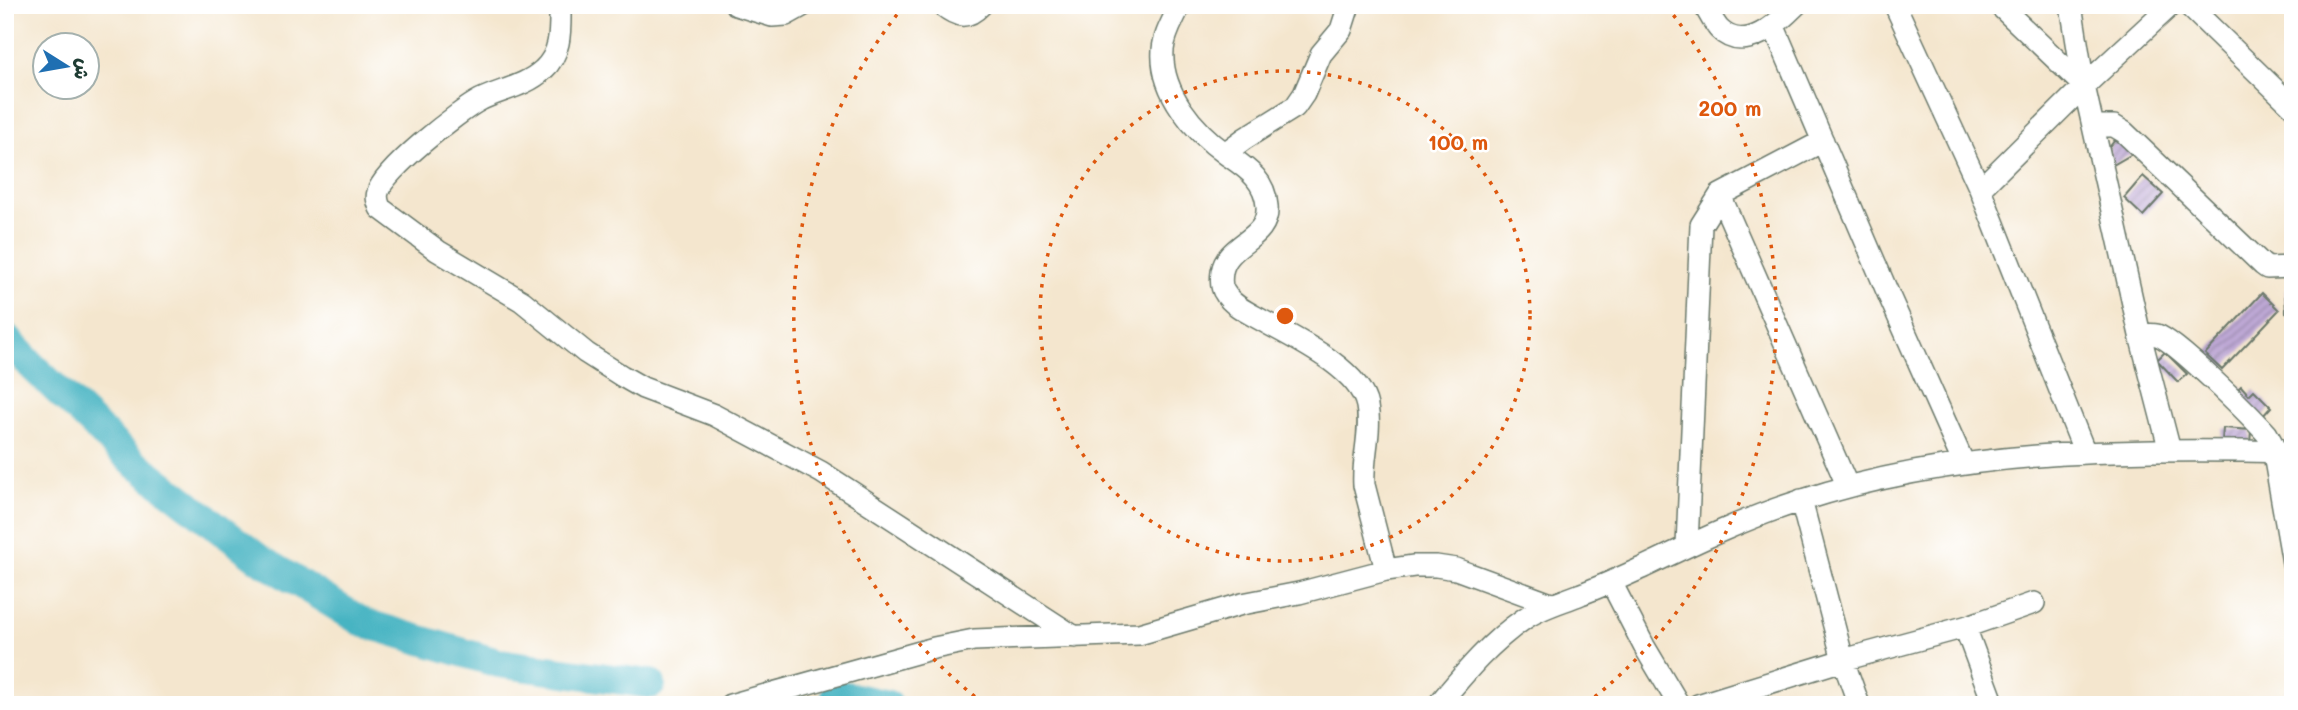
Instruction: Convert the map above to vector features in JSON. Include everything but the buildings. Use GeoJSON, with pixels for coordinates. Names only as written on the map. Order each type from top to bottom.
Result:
{"type":"FeatureCollection","features":[{"type":"Feature","properties":{"kind":"street"},"geometry":{"type":"LineString","coordinates":[[561,5],[559,43],[554,56],[543,71],[519,85],[480,100],[443,126],[386,177],[378,191],[380,208],[438,251],[522,301],[586,354],[643,388],[714,415],[821,472],[1075,637]]}},
{"type":"Feature","properties":{"kind":"street"},"geometry":{"type":"LineString","coordinates":[[736,5],[786,15],[804,5]]}},
{"type":"Feature","properties":{"kind":"street"},"geometry":{"type":"LineString","coordinates":[[942,5],[955,15],[964,16],[974,13],[981,5]]}},
{"type":"Feature","properties":{"kind":"street"},"geometry":{"type":"LineString","coordinates":[[1180,5],[1163,48],[1163,67],[1169,87],[1191,124],[1257,178],[1267,206],[1267,215],[1259,232],[1231,252],[1224,262],[1222,278],[1225,294],[1248,313],[1333,362],[1359,388],[1365,398],[1368,419],[1364,485],[1386,570]]}},
{"type":"Feature","properties":{"kind":"street"},"geometry":{"type":"LineString","coordinates":[[1225,153],[1294,107],[1304,94],[1321,54],[1341,30],[1349,5]]}},
{"type":"Feature","properties":{"kind":"street"},"geometry":{"type":"LineString","coordinates":[[1704,5],[1720,29],[1730,36],[1752,37],[1774,27],[1796,5]]}},
{"type":"Feature","properties":{"kind":"street"},"geometry":{"type":"LineString","coordinates":[[1895,5],[1979,189],[2085,453]]}},
{"type":"Feature","properties":{"kind":"street"},"geometry":{"type":"LineString","coordinates":[[1999,5],[2084,86]]}},
{"type":"Feature","properties":{"kind":"street"},"geometry":{"type":"LineString","coordinates":[[2071,5],[2084,86],[2140,335],[2170,450]]}},
{"type":"Feature","properties":{"kind":"street"},"geometry":{"type":"LineString","coordinates":[[1979,189],[2171,5]]}},
{"type":"Feature","properties":{"kind":"street"},"geometry":{"type":"LineString","coordinates":[[2188,5],[2293,107]]}},
{"type":"Feature","properties":{"kind":"street"},"geometry":{"type":"LineString","coordinates":[[1774,27],[1964,464]]}},
{"type":"Feature","properties":{"kind":"street"},"geometry":{"type":"LineString","coordinates":[[2094,126],[2114,126],[2124,132],[2267,268],[2293,267]]}},
{"type":"Feature","properties":{"kind":"street"},"geometry":{"type":"LineString","coordinates":[[1688,545],[1699,239],[1704,217],[1720,195],[1824,141]]}},
{"type":"Feature","properties":{"kind":"street"},"geometry":{"type":"LineString","coordinates":[[1720,195],[1848,487]]}},
{"type":"Feature","properties":{"kind":"street"},"geometry":{"type":"LineString","coordinates":[[2140,335],[2155,335],[2189,359],[2257,422],[2272,443],[2283,452],[2293,563]]}},
{"type":"Feature","properties":{"kind":"street"},"geometry":{"type":"LineString","coordinates":[[1438,705],[1482,653],[1524,619],[1551,604],[1611,582],[1688,545],[1801,500],[1848,487],[1964,464],[2085,453],[2170,450],[2283,452]]}},
{"type":"Feature","properties":{"kind":"street"},"geometry":{"type":"LineString","coordinates":[[1801,500],[1843,660],[1859,705]]}},
{"type":"Feature","properties":{"kind":"street"},"geometry":{"type":"LineString","coordinates":[[730,705],[788,697],[934,648],[974,640],[1013,637],[1139,634],[1242,604],[1299,593],[1386,570],[1436,566],[1456,569],[1551,604]]}},
{"type":"Feature","properties":{"kind":"street"},"geometry":{"type":"LineString","coordinates":[[1611,582],[1679,705]]}},
{"type":"Feature","properties":{"kind":"street"},"geometry":{"type":"LineString","coordinates":[[1698,705],[1720,702],[1843,660],[1965,627],[2034,603]]}},
{"type":"Feature","properties":{"kind":"street"},"geometry":{"type":"LineString","coordinates":[[1965,627],[1994,705]]}},
{"type":"Feature","properties":{"kind":"waterway"},"geometry":{"type":"LineString","coordinates":[[5,337],[132,461],[258,558],[364,623],[498,663],[651,684]]}},
{"type":"Feature","properties":{"kind":"waterway"},"geometry":{"type":"LineString","coordinates":[[836,694],[888,705]]}}]}
